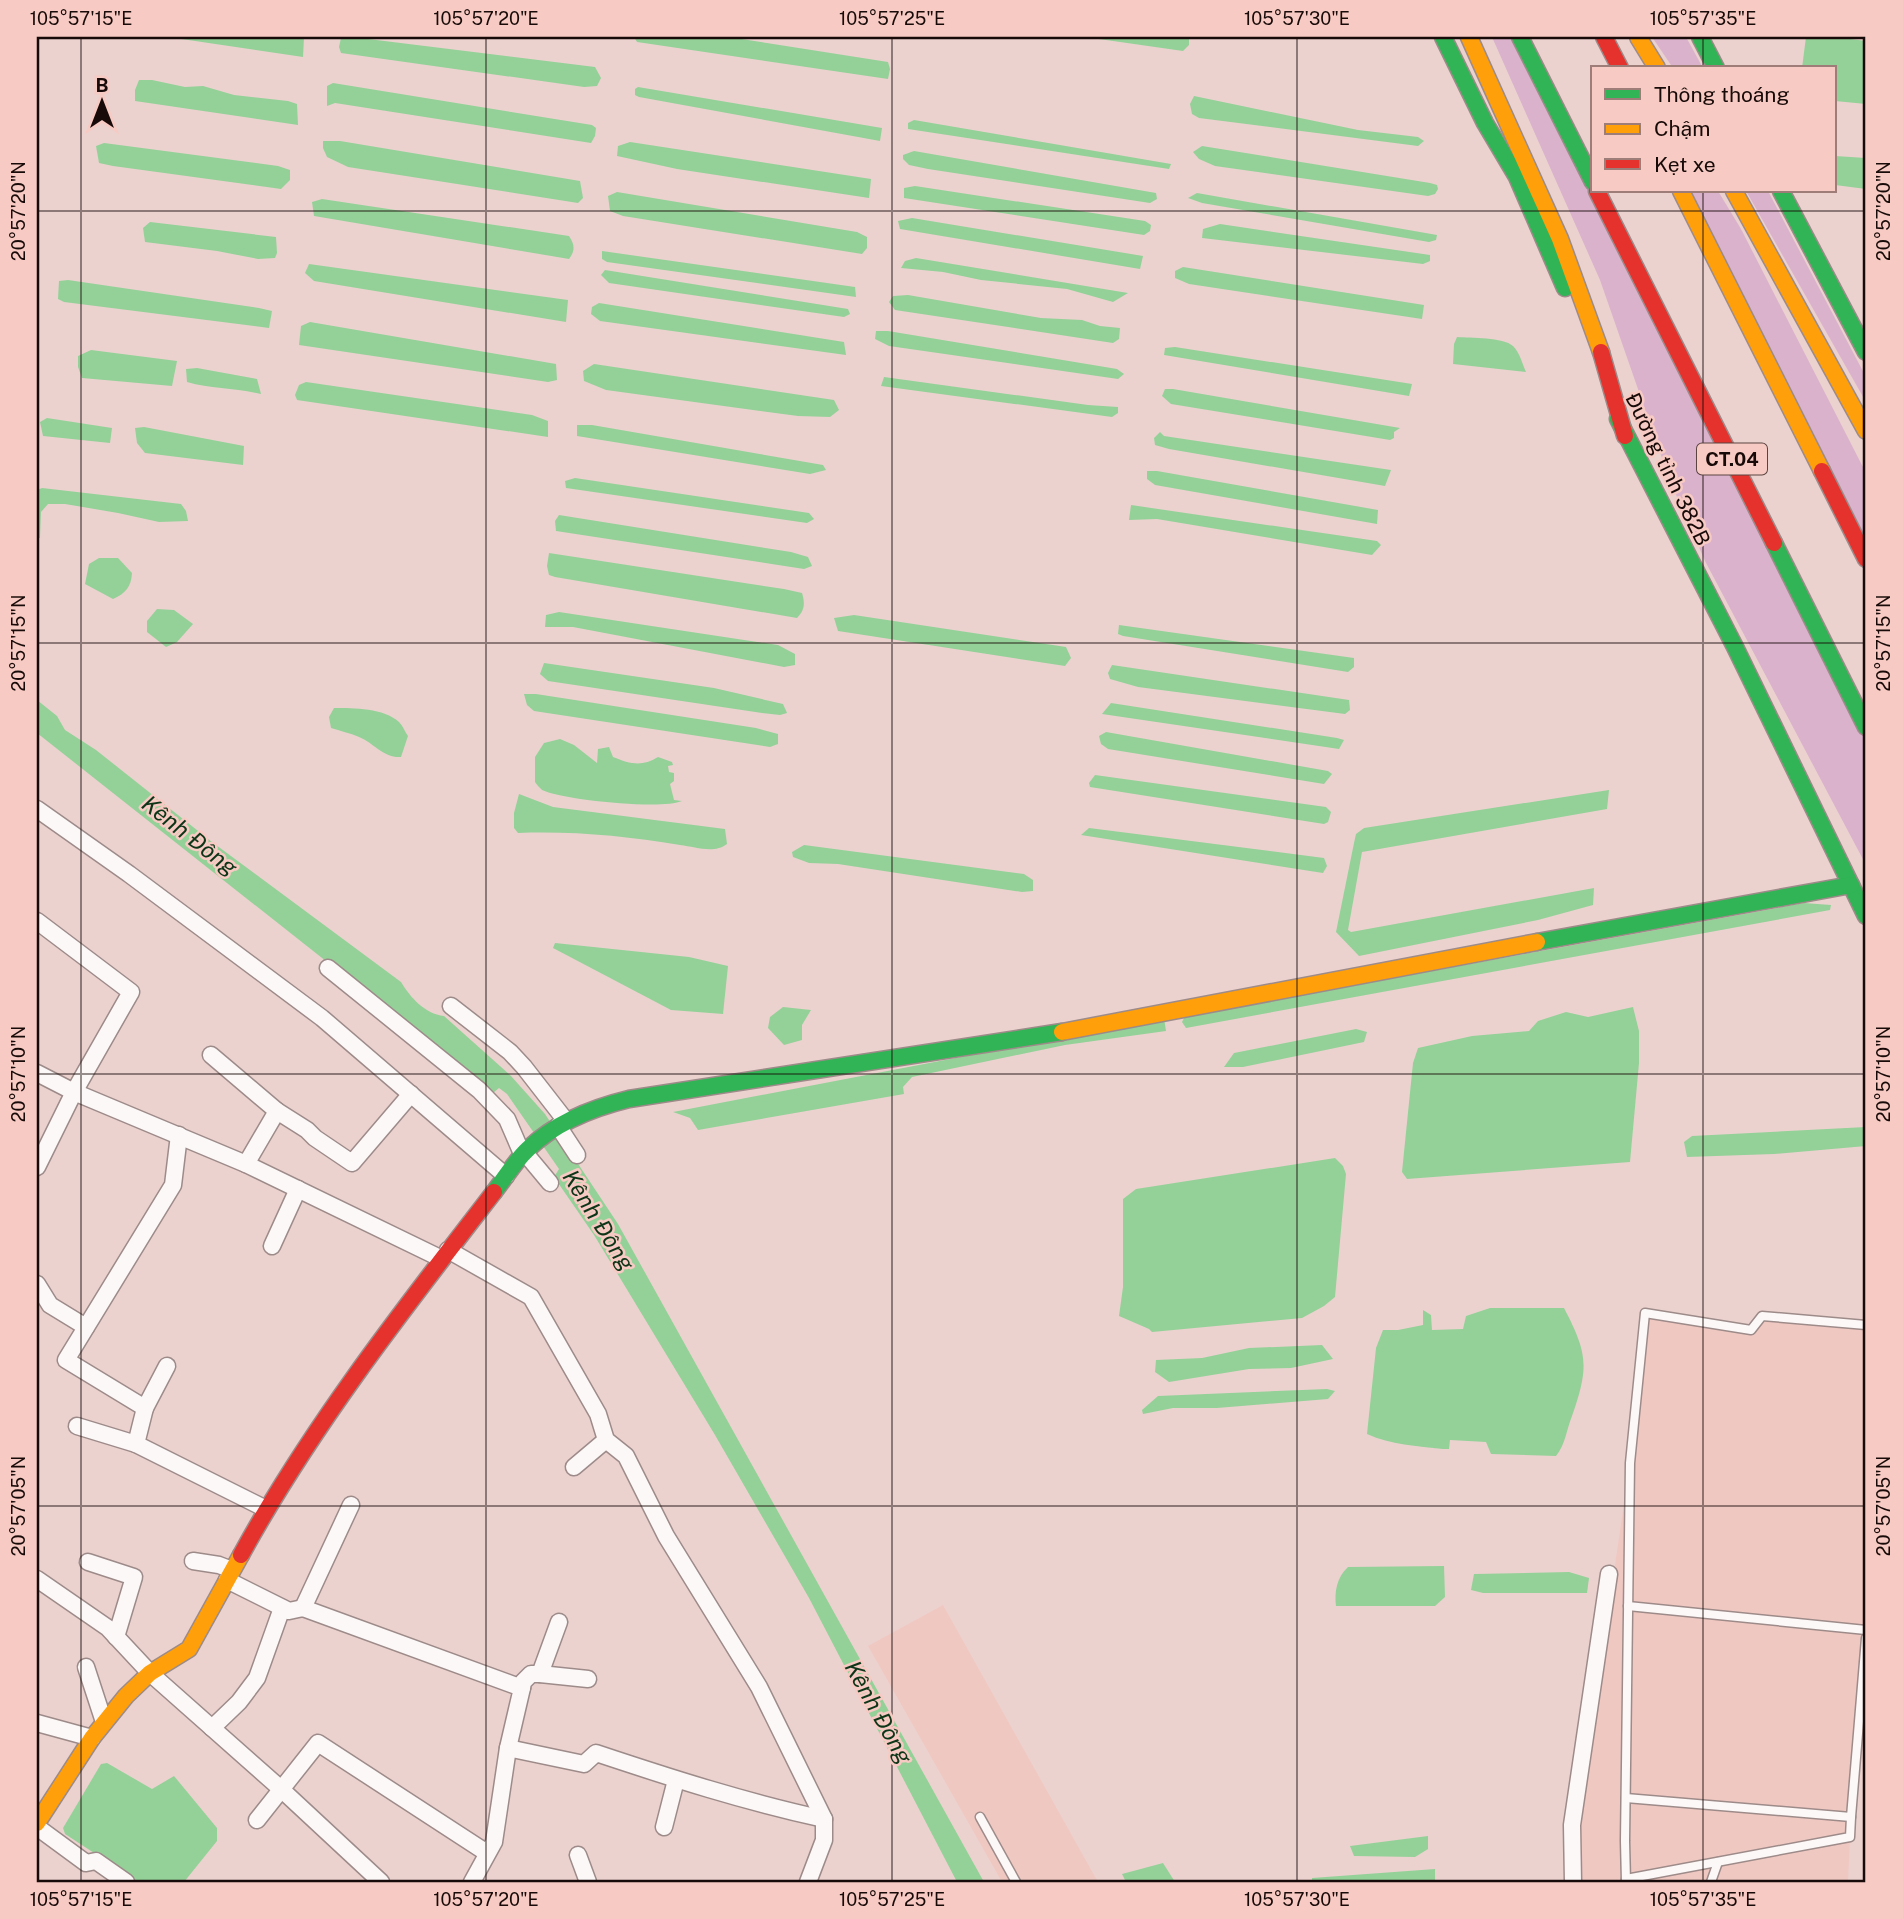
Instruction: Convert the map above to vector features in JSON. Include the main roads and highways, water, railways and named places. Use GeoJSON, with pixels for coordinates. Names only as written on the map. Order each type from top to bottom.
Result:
{"type":"FeatureCollection","features":[{"type":"Feature","properties":{"kind":"main road","name":"Đường tỉnh 382B"},"geometry":{"type":"LineString","coordinates":[[1443,37],[1485,123],[1517,177],[1625,436],[1735,647],[1866,916]]}},
{"type":"Feature","properties":{"kind":"main road"},"geometry":{"type":"LineString","coordinates":[[1469,37],[1560,239],[1597,339],[1625,436]]}},
{"type":"Feature","properties":{"kind":"main road"},"geometry":{"type":"LineString","coordinates":[[1520,37],[1591,178]]}},
{"type":"Feature","properties":{"kind":"main road"},"geometry":{"type":"LineString","coordinates":[[1604,37],[1619,66]]}},
{"type":"Feature","properties":{"kind":"main road"},"geometry":{"type":"LineString","coordinates":[[1638,37],[1656,66]]}},
{"type":"Feature","properties":{"kind":"main road"},"geometry":{"type":"LineString","coordinates":[[1700,37],[1715,66]]}},
{"type":"Feature","properties":{"kind":"main road","name":"CT.04"},"geometry":{"type":"LineString","coordinates":[[1598,192],[1866,727]]}},
{"type":"Feature","properties":{"kind":"main road"},"geometry":{"type":"LineString","coordinates":[[1682,192],[1866,559]]}},
{"type":"Feature","properties":{"kind":"main road"},"geometry":{"type":"LineString","coordinates":[[1735,192],[1866,431]]}},
{"type":"Feature","properties":{"kind":"main road"},"geometry":{"type":"LineString","coordinates":[[1782,192],[1866,352]]}},
{"type":"Feature","properties":{"kind":"main road"},"geometry":{"type":"LineString","coordinates":[[37,1825],[92,1738],[126,1696],[150,1673],[189,1649],[266,1508],[401,1311],[525,1153],[562,1123],[596,1107],[629,1099],[1091,1027],[1549,939],[1851,885]]}},
{"type":"Feature","properties":{"kind":"water"},"geometry":{"type":"Polygon","coordinates":[[[168,37],[304,37],[303,57],[168,37]]]}},
{"type":"Feature","properties":{"kind":"water"},"geometry":{"type":"Polygon","coordinates":[[[352,37],[595,67],[601,78],[597,86],[584,87],[341,53],[341,38],[352,37]]]}},
{"type":"Feature","properties":{"kind":"water"},"geometry":{"type":"Polygon","coordinates":[[[634,37],[729,37],[888,62],[890,69],[888,79],[637,42],[634,37]]]}},
{"type":"Feature","properties":{"kind":"water"},"geometry":{"type":"Polygon","coordinates":[[[1085,37],[1189,37],[1189,45],[1183,51],[1085,37]]]}},
{"type":"Feature","properties":{"kind":"water"},"geometry":{"type":"Polygon","coordinates":[[[1806,37],[1866,41],[1866,104],[1836,101],[1836,66],[1802,66],[1806,37]]]}},
{"type":"Feature","properties":{"kind":"water"},"geometry":{"type":"Polygon","coordinates":[[[139,80],[185,87],[203,86],[234,95],[288,101],[297,104],[298,125],[135,101],[139,80]]]}},
{"type":"Feature","properties":{"kind":"water"},"geometry":{"type":"Polygon","coordinates":[[[333,83],[592,125],[596,128],[595,136],[591,143],[335,103],[327,106],[327,86],[333,83]]]}},
{"type":"Feature","properties":{"kind":"water"},"geometry":{"type":"Polygon","coordinates":[[[638,87],[882,128],[880,141],[639,97],[635,95],[635,89],[638,87]]]}},
{"type":"Feature","properties":{"kind":"water"},"geometry":{"type":"Polygon","coordinates":[[[1194,96],[1358,130],[1418,137],[1424,141],[1418,146],[1199,118],[1192,114],[1190,104],[1194,96]]]}},
{"type":"Feature","properties":{"kind":"water"},"geometry":{"type":"Polygon","coordinates":[[[914,120],[1171,164],[1169,169],[908,129],[908,123],[914,120]]]}},
{"type":"Feature","properties":{"kind":"water"},"geometry":{"type":"Polygon","coordinates":[[[323,141],[340,141],[580,181],[583,198],[578,203],[348,167],[327,157],[323,141]]]}},
{"type":"Feature","properties":{"kind":"water"},"geometry":{"type":"Polygon","coordinates":[[[630,142],[871,179],[869,198],[677,169],[617,156],[618,146],[630,142]]]}},
{"type":"Feature","properties":{"kind":"water"},"geometry":{"type":"Polygon","coordinates":[[[104,143],[278,166],[290,170],[290,180],[281,189],[113,166],[99,163],[96,146],[104,143]]]}},
{"type":"Feature","properties":{"kind":"water"},"geometry":{"type":"Polygon","coordinates":[[[1202,146],[1430,183],[1437,185],[1438,189],[1435,194],[1428,196],[1215,166],[1199,159],[1193,152],[1202,146]]]}},
{"type":"Feature","properties":{"kind":"water"},"geometry":{"type":"Polygon","coordinates":[[[914,151],[1156,193],[1157,199],[1150,203],[928,169],[909,165],[903,159],[903,155],[914,151]]]}},
{"type":"Feature","properties":{"kind":"water"},"geometry":{"type":"Polygon","coordinates":[[[1836,156],[1866,158],[1866,189],[1836,185],[1836,156]]]}},
{"type":"Feature","properties":{"kind":"water"},"geometry":{"type":"Polygon","coordinates":[[[915,186],[1145,221],[1151,225],[1150,231],[1144,235],[904,198],[904,188],[915,186]]]}},
{"type":"Feature","properties":{"kind":"water"},"geometry":{"type":"Polygon","coordinates":[[[617,192],[857,232],[867,237],[867,248],[862,254],[623,216],[610,211],[608,196],[617,192]]]}},
{"type":"Feature","properties":{"kind":"water"},"geometry":{"type":"Polygon","coordinates":[[[1197,193],[1437,235],[1436,240],[1429,242],[1202,203],[1188,198],[1197,193]]]}},
{"type":"Feature","properties":{"kind":"water"},"geometry":{"type":"Polygon","coordinates":[[[322,199],[569,236],[573,251],[569,259],[314,216],[312,202],[322,199]]]}},
{"type":"Feature","properties":{"kind":"water"},"geometry":{"type":"Polygon","coordinates":[[[912,218],[1143,256],[1140,269],[900,229],[898,221],[912,218]]]}},
{"type":"Feature","properties":{"kind":"water"},"geometry":{"type":"Polygon","coordinates":[[[150,222],[276,237],[277,253],[275,258],[258,259],[145,242],[143,228],[150,222]]]}},
{"type":"Feature","properties":{"kind":"water"},"geometry":{"type":"Polygon","coordinates":[[[1220,224],[1430,255],[1430,261],[1423,264],[1202,238],[1203,229],[1220,224]]]}},
{"type":"Feature","properties":{"kind":"water"},"geometry":{"type":"Polygon","coordinates":[[[602,251],[855,287],[856,297],[607,262],[602,259],[602,251]]]}},
{"type":"Feature","properties":{"kind":"water"},"geometry":{"type":"Polygon","coordinates":[[[916,258],[1128,293],[1113,302],[1067,289],[901,268],[905,261],[916,258]]]}},
{"type":"Feature","properties":{"kind":"water"},"geometry":{"type":"Polygon","coordinates":[[[309,264],[568,300],[566,322],[314,281],[305,273],[309,264]]]}},
{"type":"Feature","properties":{"kind":"water"},"geometry":{"type":"Polygon","coordinates":[[[1183,267],[1424,305],[1422,319],[1189,284],[1175,278],[1175,271],[1183,267]]]}},
{"type":"Feature","properties":{"kind":"water"},"geometry":{"type":"Polygon","coordinates":[[[605,270],[848,309],[850,314],[844,317],[609,283],[601,275],[605,270]]]}},
{"type":"Feature","properties":{"kind":"water"},"geometry":{"type":"Polygon","coordinates":[[[68,280],[272,311],[269,328],[64,302],[58,299],[59,281],[68,280]]]}},
{"type":"Feature","properties":{"kind":"water"},"geometry":{"type":"Polygon","coordinates":[[[908,295],[1041,318],[1082,320],[1100,326],[1120,328],[1119,339],[1113,343],[895,310],[889,302],[893,296],[908,295]]]}},
{"type":"Feature","properties":{"kind":"water"},"geometry":{"type":"Polygon","coordinates":[[[599,303],[844,342],[846,355],[600,321],[591,314],[592,307],[599,303]]]}},
{"type":"Feature","properties":{"kind":"water"},"geometry":{"type":"Polygon","coordinates":[[[310,322],[556,364],[557,380],[548,382],[299,345],[301,326],[310,322]]]}},
{"type":"Feature","properties":{"kind":"water"},"geometry":{"type":"Polygon","coordinates":[[[876,331],[1117,369],[1124,374],[1118,379],[889,346],[875,339],[876,331]]]}},
{"type":"Feature","properties":{"kind":"water"},"geometry":{"type":"Polygon","coordinates":[[[1457,337],[1486,338],[1508,343],[1517,352],[1526,372],[1453,364],[1457,337]]]}},
{"type":"Feature","properties":{"kind":"water"},"geometry":{"type":"Polygon","coordinates":[[[1175,347],[1412,384],[1409,396],[1164,355],[1165,348],[1175,347]]]}},
{"type":"Feature","properties":{"kind":"water"},"geometry":{"type":"Polygon","coordinates":[[[91,350],[177,361],[172,386],[82,378],[78,356],[91,350]]]}},
{"type":"Feature","properties":{"kind":"water"},"geometry":{"type":"Polygon","coordinates":[[[594,364],[834,400],[839,410],[830,417],[798,416],[606,390],[584,381],[583,371],[594,364]]]}},
{"type":"Feature","properties":{"kind":"water"},"geometry":{"type":"Polygon","coordinates":[[[197,368],[257,379],[261,394],[187,382],[186,369],[197,368]]]}},
{"type":"Feature","properties":{"kind":"water"},"geometry":{"type":"Polygon","coordinates":[[[884,377],[1118,407],[1118,413],[1112,417],[881,386],[884,377]]]}},
{"type":"Feature","properties":{"kind":"water"},"geometry":{"type":"Polygon","coordinates":[[[306,382],[532,415],[548,421],[548,437],[297,400],[295,395],[299,385],[306,382]]]}},
{"type":"Feature","properties":{"kind":"water"},"geometry":{"type":"Polygon","coordinates":[[[1165,389],[1400,428],[1390,440],[1171,404],[1162,396],[1165,389]]]}},
{"type":"Feature","properties":{"kind":"water"},"geometry":{"type":"Polygon","coordinates":[[[47,418],[112,428],[110,443],[43,436],[40,422],[47,418]]]}},
{"type":"Feature","properties":{"kind":"water"},"geometry":{"type":"Polygon","coordinates":[[[577,425],[592,425],[823,465],[826,470],[810,474],[577,436],[577,425]]]}},
{"type":"Feature","properties":{"kind":"water"},"geometry":{"type":"Polygon","coordinates":[[[144,427],[244,446],[243,465],[145,453],[137,443],[135,428],[144,427]]]}},
{"type":"Feature","properties":{"kind":"water"},"geometry":{"type":"Polygon","coordinates":[[[1160,432],[1164,436],[1391,470],[1385,486],[1169,449],[1155,445],[1154,438],[1160,432]]]}},
{"type":"Feature","properties":{"kind":"water"},"geometry":{"type":"Polygon","coordinates":[[[1147,471],[1378,510],[1377,524],[1155,485],[1147,479],[1147,471]]]}},
{"type":"Feature","properties":{"kind":"water"},"geometry":{"type":"Polygon","coordinates":[[[575,478],[809,513],[814,519],[807,523],[566,488],[565,481],[575,478]]]}},
{"type":"Feature","properties":{"kind":"water"},"geometry":{"type":"Polygon","coordinates":[[[42,488],[181,504],[188,521],[159,522],[65,504],[48,504],[41,512],[40,538],[37,538],[37,490],[42,488]]]}},
{"type":"Feature","properties":{"kind":"water"},"geometry":{"type":"Polygon","coordinates":[[[1131,505],[1377,541],[1381,545],[1372,555],[1157,519],[1129,520],[1131,505]]]}},
{"type":"Feature","properties":{"kind":"water"},"geometry":{"type":"Polygon","coordinates":[[[559,515],[791,552],[808,557],[812,566],[804,569],[556,531],[555,521],[559,515]]]}},
{"type":"Feature","properties":{"kind":"water"},"geometry":{"type":"Polygon","coordinates":[[[549,553],[784,589],[802,593],[804,606],[797,618],[555,577],[549,575],[549,553]]]}},
{"type":"Feature","properties":{"kind":"water"},"geometry":{"type":"Polygon","coordinates":[[[99,558],[118,558],[132,573],[127,589],[113,599],[85,584],[89,564],[99,558]]]}},
{"type":"Feature","properties":{"kind":"water"},"geometry":{"type":"Polygon","coordinates":[[[157,609],[174,610],[193,624],[177,642],[166,647],[147,632],[147,621],[157,609]]]}},
{"type":"Feature","properties":{"kind":"water"},"geometry":{"type":"Polygon","coordinates":[[[559,612],[778,645],[795,654],[795,665],[784,667],[573,627],[545,627],[546,615],[559,612]]]}},
{"type":"Feature","properties":{"kind":"water"},"geometry":{"type":"Polygon","coordinates":[[[854,615],[1066,647],[1071,658],[1065,666],[838,631],[834,618],[854,615]]]}},
{"type":"Feature","properties":{"kind":"water"},"geometry":{"type":"Polygon","coordinates":[[[1119,625],[1354,658],[1354,667],[1348,672],[1123,636],[1118,634],[1119,625]]]}},
{"type":"Feature","properties":{"kind":"water"},"geometry":{"type":"Polygon","coordinates":[[[544,663],[714,688],[783,704],[787,713],[762,713],[548,681],[540,674],[544,663]]]}},
{"type":"Feature","properties":{"kind":"water"},"geometry":{"type":"Polygon","coordinates":[[[1112,665],[1349,700],[1350,710],[1345,714],[1138,687],[1110,679],[1108,673],[1112,665]]]}},
{"type":"Feature","properties":{"kind":"water"},"geometry":{"type":"Polygon","coordinates":[[[524,694],[756,728],[778,734],[778,744],[770,747],[534,711],[527,705],[524,694]]]}},
{"type":"Feature","properties":{"kind":"water","name":"Kênh Đông"},"geometry":{"type":"Polygon","coordinates":[[[37,700],[57,716],[65,730],[96,750],[212,842],[401,982],[424,1008],[444,1016],[511,1076],[545,1114],[618,1224],[984,1882],[957,1882],[809,1598],[715,1435],[594,1235],[554,1177],[559,1169],[507,1094],[499,1088],[493,1093],[37,733],[37,700]]]}},
{"type":"Feature","properties":{"kind":"water"},"geometry":{"type":"Polygon","coordinates":[[[1111,703],[1344,740],[1339,749],[1102,714],[1111,703]]]}},
{"type":"Feature","properties":{"kind":"water"},"geometry":{"type":"Polygon","coordinates":[[[334,708],[368,710],[393,717],[408,736],[401,757],[384,753],[359,737],[331,728],[329,717],[334,708]]]}},
{"type":"Feature","properties":{"kind":"water"},"geometry":{"type":"Polygon","coordinates":[[[1106,732],[1328,771],[1332,774],[1324,784],[1108,749],[1101,744],[1099,736],[1106,732]]]}},
{"type":"Feature","properties":{"kind":"water"},"geometry":{"type":"Polygon","coordinates":[[[560,739],[574,745],[597,763],[598,749],[609,747],[613,757],[630,763],[647,762],[658,757],[672,762],[673,765],[668,766],[669,772],[674,773],[674,781],[670,784],[674,800],[682,801],[671,804],[612,803],[542,790],[535,782],[535,757],[544,743],[560,739]]]}},
{"type":"Feature","properties":{"kind":"water"},"geometry":{"type":"Polygon","coordinates":[[[1095,775],[1326,807],[1331,812],[1328,822],[1324,824],[1090,787],[1089,783],[1095,775]]]}},
{"type":"Feature","properties":{"kind":"water"},"geometry":{"type":"Polygon","coordinates":[[[1609,790],[1607,809],[1362,852],[1348,930],[1351,932],[1594,888],[1593,905],[1538,920],[1359,956],[1336,932],[1356,834],[1364,828],[1609,790]]]}},
{"type":"Feature","properties":{"kind":"water"},"geometry":{"type":"Polygon","coordinates":[[[519,794],[553,807],[725,829],[727,844],[716,849],[705,849],[599,835],[518,833],[514,828],[514,813],[519,794]]]}},
{"type":"Feature","properties":{"kind":"water"},"geometry":{"type":"Polygon","coordinates":[[[1089,828],[1324,858],[1327,866],[1323,873],[1081,835],[1089,828]]]}},
{"type":"Feature","properties":{"kind":"water"},"geometry":{"type":"Polygon","coordinates":[[[804,845],[1024,874],[1033,880],[1033,891],[1022,892],[838,864],[809,863],[793,857],[792,852],[804,845]]]}},
{"type":"Feature","properties":{"kind":"water"},"geometry":{"type":"Polygon","coordinates":[[[1804,903],[1831,905],[1830,910],[1186,1028],[1182,1022],[1185,1016],[1804,903]]]}},
{"type":"Feature","properties":{"kind":"water"},"geometry":{"type":"Polygon","coordinates":[[[555,943],[689,957],[728,966],[723,1014],[671,1010],[553,948],[555,943]]]}},
{"type":"Feature","properties":{"kind":"water"},"geometry":{"type":"Polygon","coordinates":[[[783,1007],[811,1010],[802,1025],[802,1040],[784,1045],[768,1028],[770,1017],[783,1007]]]}},
{"type":"Feature","properties":{"kind":"water"},"geometry":{"type":"Polygon","coordinates":[[[1633,1007],[1639,1031],[1639,1063],[1630,1162],[1407,1179],[1402,1172],[1413,1063],[1418,1048],[1472,1036],[1529,1031],[1538,1021],[1566,1012],[1588,1017],[1633,1007]]]}},
{"type":"Feature","properties":{"kind":"water"},"geometry":{"type":"Polygon","coordinates":[[[1164,1018],[1166,1031],[1065,1045],[912,1077],[903,1087],[904,1094],[698,1130],[690,1118],[673,1112],[1164,1018]]]}},
{"type":"Feature","properties":{"kind":"water"},"geometry":{"type":"Polygon","coordinates":[[[1356,1029],[1367,1032],[1364,1042],[1243,1067],[1224,1067],[1234,1053],[1356,1029]]]}},
{"type":"Feature","properties":{"kind":"water"},"geometry":{"type":"Polygon","coordinates":[[[1866,1127],[1866,1146],[1774,1154],[1687,1157],[1684,1142],[1692,1136],[1866,1127]]]}},
{"type":"Feature","properties":{"kind":"water"},"geometry":{"type":"Polygon","coordinates":[[[1335,1158],[1346,1174],[1335,1297],[1324,1306],[1302,1318],[1152,1332],[1119,1316],[1123,1287],[1123,1199],[1136,1189],[1335,1158]]]}},
{"type":"Feature","properties":{"kind":"water"},"geometry":{"type":"Polygon","coordinates":[[[1490,1308],[1564,1308],[1578,1337],[1583,1361],[1581,1385],[1562,1446],[1556,1456],[1491,1454],[1486,1442],[1450,1440],[1449,1449],[1414,1446],[1385,1441],[1367,1434],[1376,1348],[1383,1330],[1423,1325],[1423,1310],[1431,1315],[1432,1330],[1463,1329],[1466,1316],[1490,1308]]]}},
{"type":"Feature","properties":{"kind":"water"},"geometry":{"type":"Polygon","coordinates":[[[1322,1345],[1333,1359],[1291,1368],[1249,1369],[1169,1382],[1155,1372],[1156,1360],[1202,1358],[1249,1348],[1322,1345]]]}},
{"type":"Feature","properties":{"kind":"water"},"geometry":{"type":"Polygon","coordinates":[[[1327,1389],[1335,1391],[1328,1399],[1217,1408],[1173,1408],[1143,1414],[1142,1410],[1158,1396],[1327,1389]]]}},
{"type":"Feature","properties":{"kind":"water"},"geometry":{"type":"Polygon","coordinates":[[[1444,1566],[1445,1597],[1435,1606],[1336,1606],[1337,1585],[1348,1567],[1444,1566]]]}},
{"type":"Feature","properties":{"kind":"water"},"geometry":{"type":"Polygon","coordinates":[[[1569,1572],[1589,1578],[1587,1593],[1483,1593],[1471,1590],[1474,1574],[1569,1572]]]}},
{"type":"Feature","properties":{"kind":"water"},"geometry":{"type":"Polygon","coordinates":[[[107,1763],[152,1789],[174,1776],[217,1828],[217,1841],[184,1882],[133,1882],[114,1866],[65,1834],[63,1828],[101,1764],[107,1763]]]}},
{"type":"Feature","properties":{"kind":"water"},"geometry":{"type":"Polygon","coordinates":[[[1428,1836],[1428,1849],[1415,1857],[1354,1856],[1350,1846],[1428,1836]]]}},
{"type":"Feature","properties":{"kind":"water"},"geometry":{"type":"Polygon","coordinates":[[[1163,1863],[1175,1882],[1126,1882],[1122,1874],[1163,1863]]]}},
{"type":"Feature","properties":{"kind":"water"},"geometry":{"type":"Polygon","coordinates":[[[1435,1869],[1433,1882],[1312,1882],[1312,1878],[1435,1869]]]}}]}
